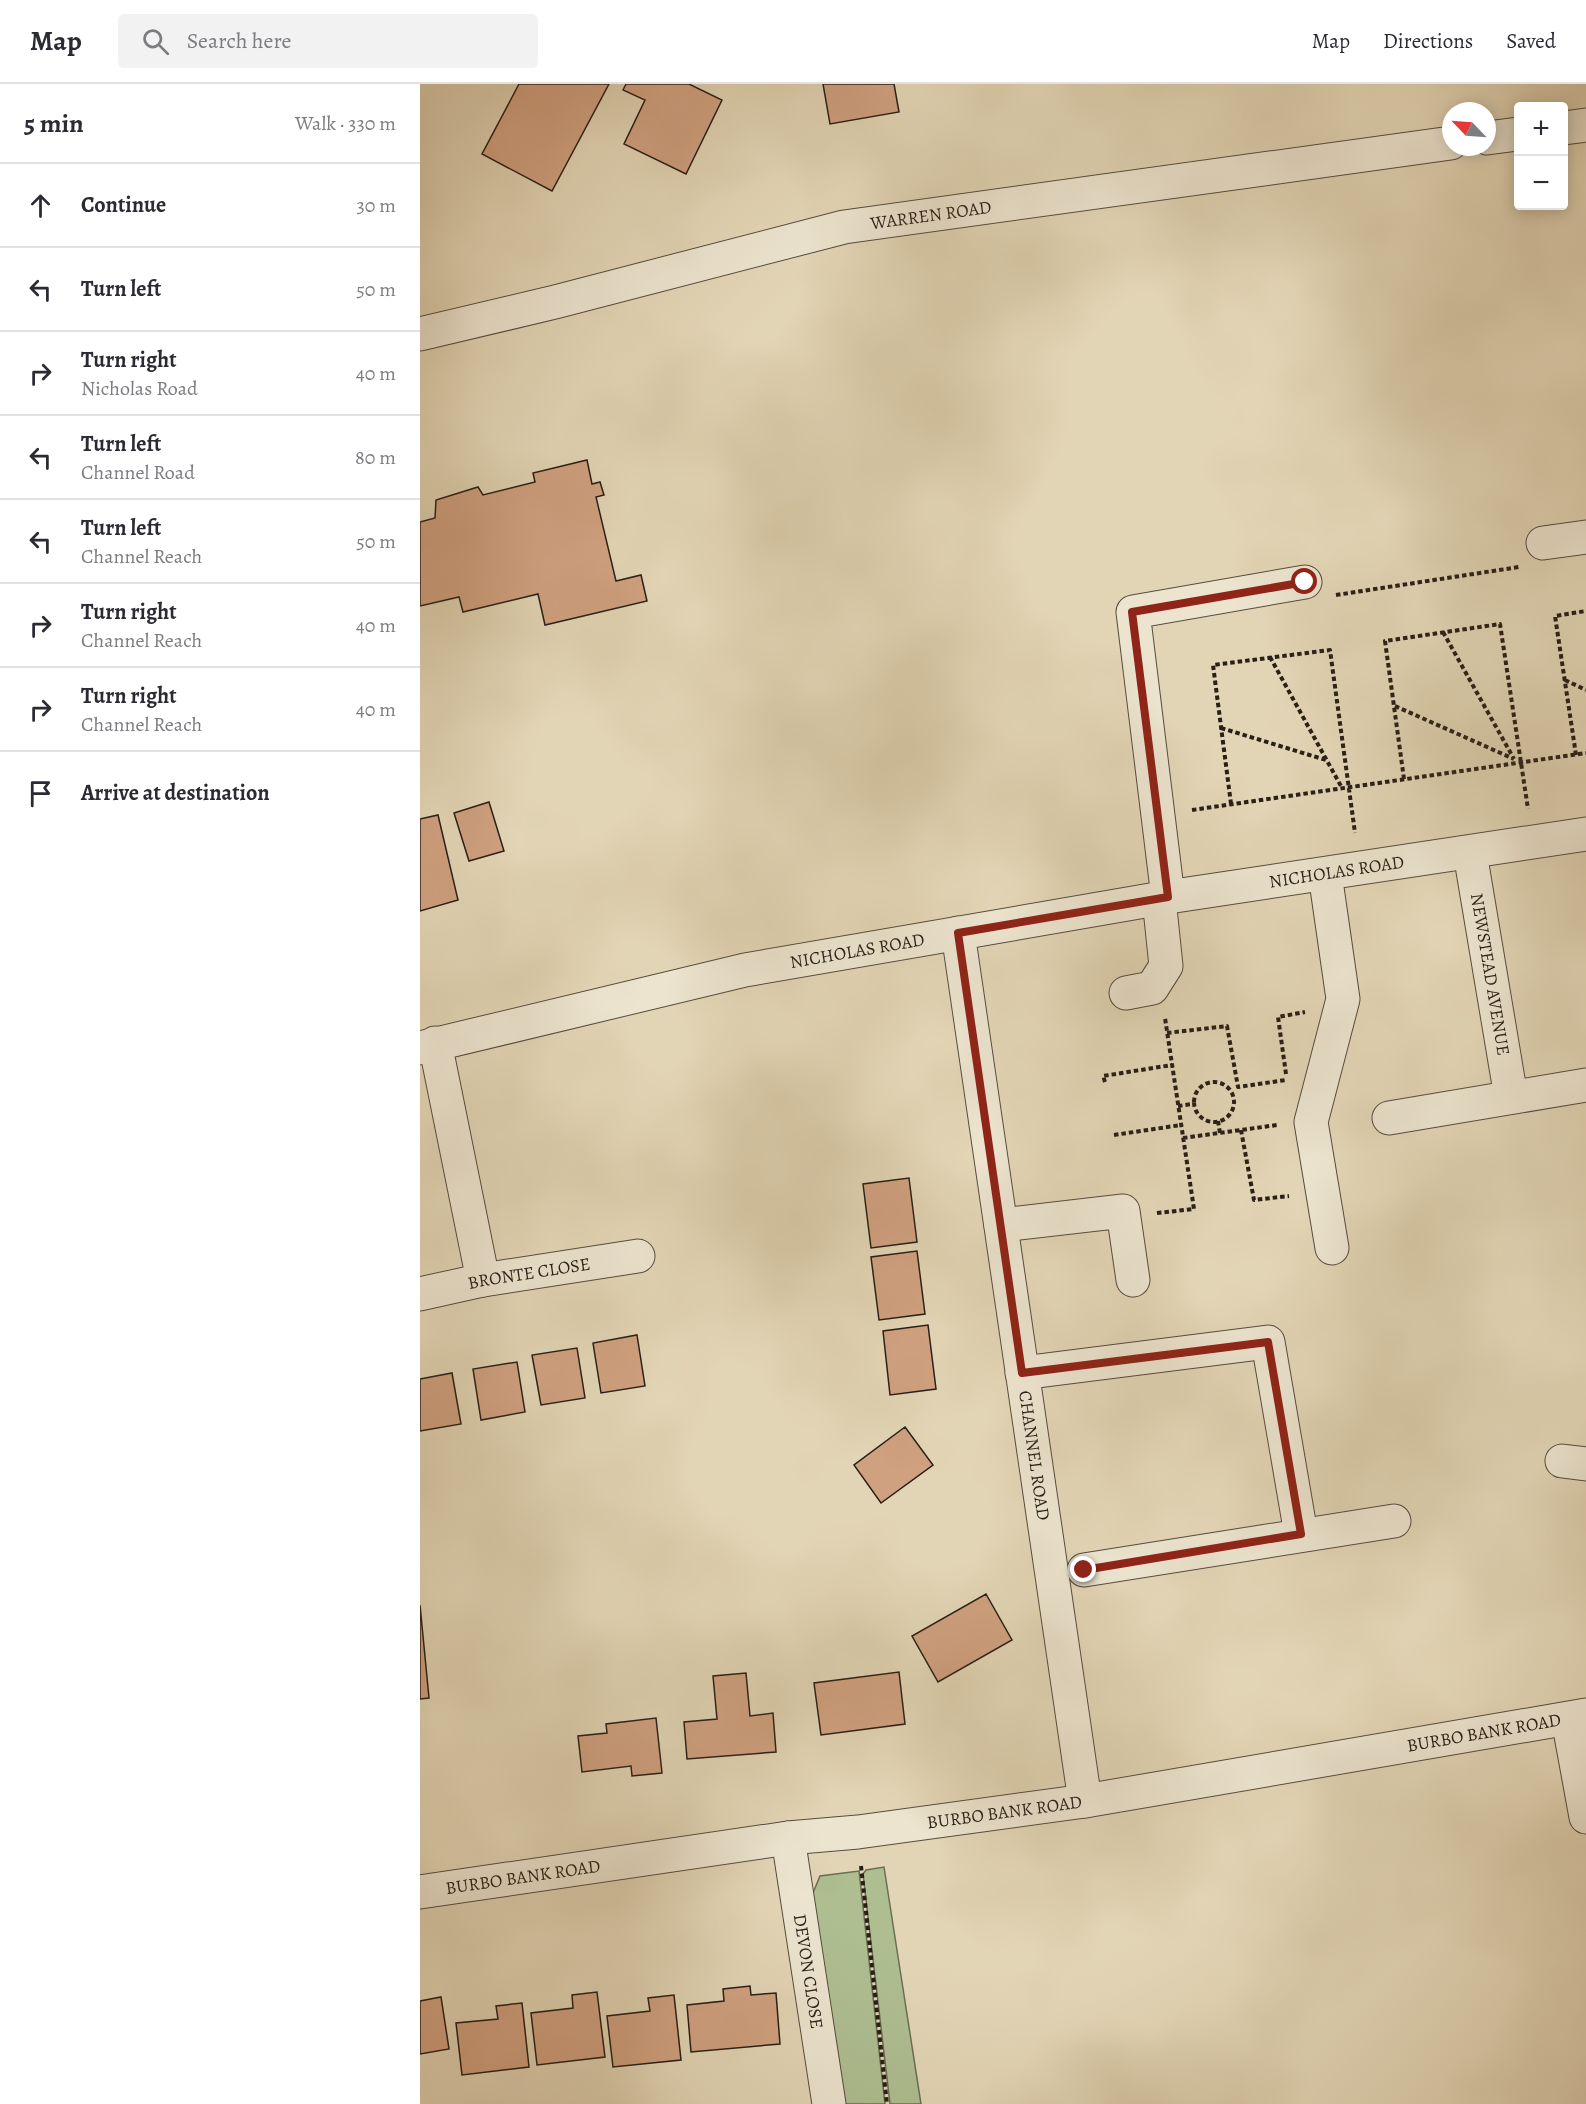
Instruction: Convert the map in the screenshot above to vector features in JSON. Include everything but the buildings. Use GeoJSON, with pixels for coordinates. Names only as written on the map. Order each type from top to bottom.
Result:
{"type":"FeatureCollection","features":[{"type":"Feature","properties":{"kind":"street"},"geometry":{"type":"LineString","coordinates":[[1568,127],[1586,125]]}},
{"type":"Feature","properties":{"kind":"street"},"geometry":{"type":"LineString","coordinates":[[1496,137],[1514,135]]}},
{"type":"Feature","properties":{"kind":"street","name":"WARREN ROAD"},"geometry":{"type":"LineString","coordinates":[[420,334],[555,302],[844,227],[1442,144]]}},
{"type":"Feature","properties":{"kind":"street"},"geometry":{"type":"LineString","coordinates":[[1543,543],[1586,537]]}},
{"type":"Feature","properties":{"kind":"street"},"geometry":{"type":"LineString","coordinates":[[1126,993],[1152,988],[1166,966],[1157,815],[1132,612],[1305,582]]}},
{"type":"Feature","properties":{"kind":"street","name":"NICHOLAS ROAD"},"geometry":{"type":"LineString","coordinates":[[428,1046],[745,970],[1163,898],[1586,834]]}},
{"type":"Feature","properties":{"kind":"street","name":"NEWSTEAD AVENUE"},"geometry":{"type":"LineString","coordinates":[[1470,853],[1511,1097]]}},
{"type":"Feature","properties":{"kind":"street"},"geometry":{"type":"LineString","coordinates":[[1324,874],[1342,999],[1312,1120],[1332,1248]]}},
{"type":"Feature","properties":{"kind":"street","name":"CHANNEL ROAD"},"geometry":{"type":"LineString","coordinates":[[958,933],[1085,1801]]}},
{"type":"Feature","properties":{"kind":"street"},"geometry":{"type":"LineString","coordinates":[[428,1046],[483,1280]]}},
{"type":"Feature","properties":{"kind":"street"},"geometry":{"type":"LineString","coordinates":[[1389,1118],[1586,1085]]}},
{"type":"Feature","properties":{"kind":"street"},"geometry":{"type":"LineString","coordinates":[[1001,1225],[1123,1211],[1133,1280]]}},
{"type":"Feature","properties":{"kind":"street","name":"BRONTE CLOSE"},"geometry":{"type":"LineString","coordinates":[[420,1294],[483,1280],[638,1256]]}},
{"type":"Feature","properties":{"kind":"street"},"geometry":{"type":"LineString","coordinates":[[1022,1373],[1268,1342],[1301,1534]]}},
{"type":"Feature","properties":{"kind":"street"},"geometry":{"type":"LineString","coordinates":[[1084,1570],[1394,1521]]}},
{"type":"Feature","properties":{"kind":"street"},"geometry":{"type":"LineString","coordinates":[[1577,1717],[1586,1817]]}},
{"type":"Feature","properties":{"kind":"street","name":"BURBO BANK ROAD"},"geometry":{"type":"LineString","coordinates":[[420,1892],[788,1838],[858,1833],[1085,1801],[1577,1717]]}},
{"type":"Feature","properties":{"kind":"street","name":"DEVON CLOSE"},"geometry":{"type":"LineString","coordinates":[[788,1838],[829,2104]]}},
{"type":"Feature","properties":{"kind":"path"},"geometry":{"type":"LineString","coordinates":[[1305,582],[1308,599],[1546,563],[1543,543]]}},
{"type":"Feature","properties":{"kind":"path"},"geometry":{"type":"LineString","coordinates":[[1576,755],[1556,615],[1586,611]]}},
{"type":"Feature","properties":{"kind":"path"},"geometry":{"type":"LineString","coordinates":[[1404,779],[1385,641],[1500,624],[1534,842]]}},
{"type":"Feature","properties":{"kind":"path"},"geometry":{"type":"LineString","coordinates":[[1443,632],[1514,759]]}},
{"type":"Feature","properties":{"kind":"path"},"geometry":{"type":"LineString","coordinates":[[1231,804],[1213,665],[1330,650],[1361,869]]}},
{"type":"Feature","properties":{"kind":"path"},"geometry":{"type":"LineString","coordinates":[[1270,657],[1342,788]]}},
{"type":"Feature","properties":{"kind":"path"},"geometry":{"type":"LineString","coordinates":[[1565,680],[1586,690]]}},
{"type":"Feature","properties":{"kind":"path"},"geometry":{"type":"LineString","coordinates":[[1394,706],[1521,763]]}},
{"type":"Feature","properties":{"kind":"path"},"geometry":{"type":"LineString","coordinates":[[1221,728],[1327,760]]}},
{"type":"Feature","properties":{"kind":"path"},"geometry":{"type":"LineString","coordinates":[[1157,815],[1586,753]]}},
{"type":"Feature","properties":{"kind":"path"},"geometry":{"type":"LineString","coordinates":[[1124,1217],[1194,1209],[1159,978]]}},
{"type":"Feature","properties":{"kind":"path"},"geometry":{"type":"LineString","coordinates":[[1167,1033],[1227,1026],[1238,1087],[1287,1080],[1278,1017],[1340,1007]]}},
{"type":"Feature","properties":{"kind":"path"},"geometry":{"type":"LineString","coordinates":[[1105,1082],[1103,1076],[1172,1065]]}},
{"type":"Feature","properties":{"kind":"path"},"geometry":{"type":"LineString","coordinates":[[1221,1084],[1230,1090],[1234,1104],[1228,1117],[1218,1121],[1199,1116],[1192,1104],[1196,1090],[1203,1085],[1221,1084]]}},
{"type":"Feature","properties":{"kind":"path"},"geometry":{"type":"LineString","coordinates":[[1230,1090],[1237,1084]]}},
{"type":"Feature","properties":{"kind":"path"},"geometry":{"type":"LineString","coordinates":[[1178,1106],[1192,1104]]}},
{"type":"Feature","properties":{"kind":"path"},"geometry":{"type":"LineString","coordinates":[[1183,1138],[1312,1120]]}},
{"type":"Feature","properties":{"kind":"path"},"geometry":{"type":"LineString","coordinates":[[1218,1121],[1220,1133]]}},
{"type":"Feature","properties":{"kind":"path"},"geometry":{"type":"LineString","coordinates":[[1114,1135],[1181,1125]]}},
{"type":"Feature","properties":{"kind":"path"},"geometry":{"type":"LineString","coordinates":[[1241,1130],[1254,1200],[1322,1191]]}},
{"type":"Feature","properties":{"kind":"path"},"geometry":{"type":"LineString","coordinates":[[858,1833],[887,2104]]}},
{"type":"Feature","properties":{"kind":"green space"},"geometry":{"type":"Polygon","coordinates":[[[884,1867],[921,2104],[890,2104],[863,1874],[866,1870],[884,1867]]]}},
{"type":"Feature","properties":{"kind":"green space"},"geometry":{"type":"Polygon","coordinates":[[[859,1871],[885,2104],[842,2104],[810,1900],[820,1876],[859,1871]]]}},
{"type":"Feature","properties":{"kind":"route"},"geometry":{"type":"LineString","coordinates":[[1084,1570],[1301,1534],[1268,1342],[1022,1373],[958,933],[1168,897],[1132,612],[1305,582]]}}]}
